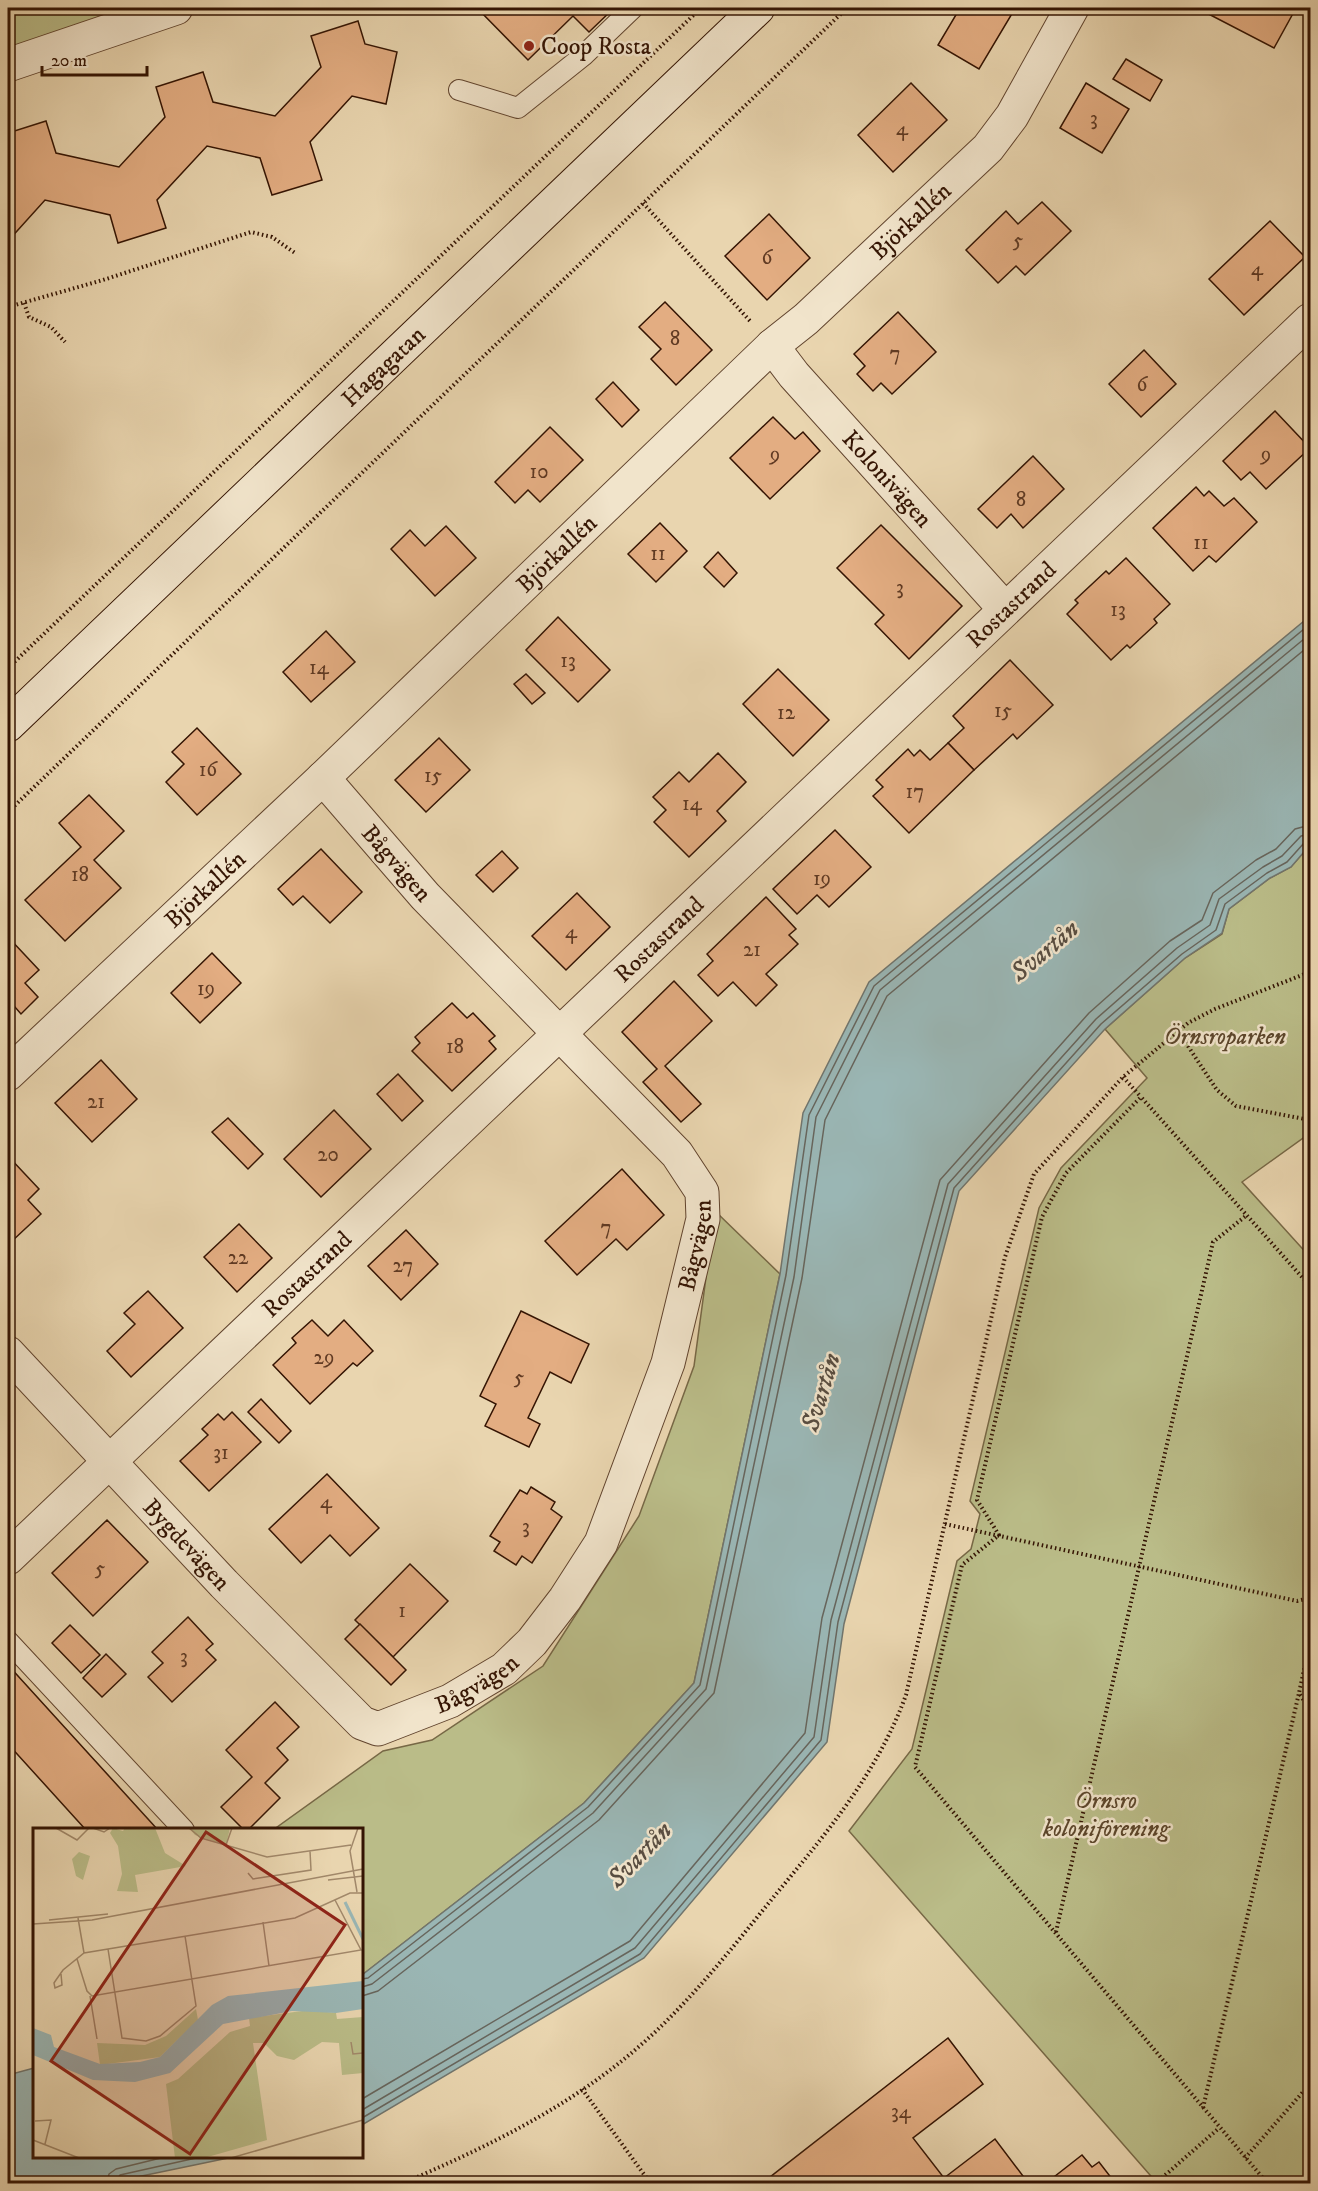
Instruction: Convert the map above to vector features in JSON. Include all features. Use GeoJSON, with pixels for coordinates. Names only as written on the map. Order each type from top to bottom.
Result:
{"type":"FeatureCollection","features":[{"type":"Feature","properties":{"kind":"street"},"geometry":{"type":"LineString","coordinates":[[8,65],[176,8]]}},
{"type":"Feature","properties":{"kind":"street","name":"Hagagatan"},"geometry":{"type":"LineString","coordinates":[[8,725],[758,8]]}},
{"type":"Feature","properties":{"kind":"street","name":"Björkallén"},"geometry":{"type":"LineString","coordinates":[[8,1074],[322,778],[772,346],[806,319],[988,147],[1012,116],[1072,8]]}},
{"type":"Feature","properties":{"kind":"street","name":"Rostastrand"},"geometry":{"type":"LineString","coordinates":[[8,1558],[1004,608],[1311,320]]}},
{"type":"Feature","properties":{"kind":"street","name":"Kolonivägen"},"geometry":{"type":"LineString","coordinates":[[772,346],[794,375],[1004,608]]}},
{"type":"Feature","properties":{"kind":"street","name":"Bågvägen"},"geometry":{"type":"LineString","coordinates":[[322,778],[425,896],[677,1154],[702,1192],[700,1231],[668,1363],[601,1543],[565,1599],[532,1642],[504,1669],[450,1701],[392,1725],[374,1728]]}},
{"type":"Feature","properties":{"kind":"street","name":"Bygdevägen"},"geometry":{"type":"LineString","coordinates":[[8,1353],[224,1584],[362,1723],[374,1728]]}},
{"type":"Feature","properties":{"kind":"lane"},"geometry":{"type":"LineString","coordinates":[[459,90],[518,108],[583,56],[633,8]]}},
{"type":"Feature","properties":{"kind":"lane"},"geometry":{"type":"LineString","coordinates":[[8,1641],[182,1828]]}},
{"type":"Feature","properties":{"kind":"path"},"geometry":{"type":"LineString","coordinates":[[8,668],[701,8]]}},
{"type":"Feature","properties":{"kind":"path"},"geometry":{"type":"LineString","coordinates":[[8,812],[847,8]]}},
{"type":"Feature","properties":{"kind":"path"},"geometry":{"type":"LineString","coordinates":[[643,203],[772,346]]}},
{"type":"Feature","properties":{"kind":"path"},"geometry":{"type":"LineString","coordinates":[[8,307],[251,232],[272,237],[295,253]]}},
{"type":"Feature","properties":{"kind":"path"},"geometry":{"type":"LineString","coordinates":[[24,303],[29,317],[51,327],[65,342]]}},
{"type":"Feature","properties":{"kind":"path"},"geometry":{"type":"LineString","coordinates":[[401,2184],[479,2150],[542,2117],[652,2036],[692,1995],[829,1830],[876,1762],[895,1724],[906,1695],[1005,1257],[1034,1174],[1123,1077],[1178,1031],[1215,1009],[1311,972]]}},
{"type":"Feature","properties":{"kind":"path"},"geometry":{"type":"LineString","coordinates":[[1178,1031],[1217,1090],[1236,1106],[1311,1120]]}},
{"type":"Feature","properties":{"kind":"path"},"geometry":{"type":"LineString","coordinates":[[1123,1077],[1311,1286]]}},
{"type":"Feature","properties":{"kind":"path"},"geometry":{"type":"LineString","coordinates":[[999,1535],[977,1500],[1042,1217],[1066,1173],[1141,1098]]}},
{"type":"Feature","properties":{"kind":"path"},"geometry":{"type":"LineString","coordinates":[[1056,1933],[1214,1242],[1247,1215]]}},
{"type":"Feature","properties":{"kind":"path"},"geometry":{"type":"LineString","coordinates":[[945,1524],[1297,1601],[1311,1598]]}},
{"type":"Feature","properties":{"kind":"path"},"geometry":{"type":"LineString","coordinates":[[999,1535],[962,1565],[915,1767],[1268,2184]]}},
{"type":"Feature","properties":{"kind":"path"},"geometry":{"type":"LineString","coordinates":[[1203,2109],[1311,1642]]}},
{"type":"Feature","properties":{"kind":"path"},"geometry":{"type":"LineString","coordinates":[[1299,1693],[1311,1710]]}},
{"type":"Feature","properties":{"kind":"path"},"geometry":{"type":"LineString","coordinates":[[1245,2158],[1311,2084]]}},
{"type":"Feature","properties":{"kind":"path"},"geometry":{"type":"LineString","coordinates":[[582,2089],[651,2184]]}},
{"type":"Feature","properties":{"kind":"path"},"geometry":{"type":"LineString","coordinates":[[1155,2184],[1219,2128]]}},
{"type":"Feature","properties":{"kind":"green space"},"geometry":{"type":"Polygon","coordinates":[[[8,8],[176,8],[8,54],[8,8]]]}},
{"type":"Feature","properties":{"kind":"green space","name":"Örnsro koloniförening"},"geometry":{"type":"Polygon","coordinates":[[[1310,845],[1310,1133],[1242,1182],[1310,1257],[1310,2183],[1157,2183],[849,1831],[912,1749],[957,1561],[971,1549],[980,1514],[970,1501],[1039,1208],[1061,1168],[1147,1078],[1105,1029],[1185,958],[1222,934],[1229,909],[1270,878],[1291,867],[1310,845]]]}},
{"type":"Feature","properties":{"kind":"green space"},"geometry":{"type":"Polygon","coordinates":[[[715,1211],[780,1274],[694,1683],[584,1803],[363,1974],[363,1828],[276,1828],[383,1751],[432,1740],[543,1666],[639,1516],[694,1366],[715,1211]]]}},
{"type":"Feature","properties":{"kind":"water","name":"Svartån"},"geometry":{"type":"Polygon","coordinates":[[[1310,616],[1310,845],[1291,867],[1270,878],[1229,909],[1222,933],[1185,958],[1105,1029],[959,1191],[844,1624],[827,1742],[644,1958],[363,2124],[363,1974],[584,1803],[694,1683],[780,1274],[803,1113],[869,982],[1310,616]]]}},
{"type":"Feature","properties":{"kind":"water"},"geometry":{"type":"Polygon","coordinates":[[[33,2068],[33,2158],[228,2158],[108,2183],[8,2183],[8,2075],[33,2068]]]}},
{"type":"Feature","properties":{"kind":"building","name":"Coop Rosta"},"geometry":{"type":"Polygon","coordinates":[[[477,8],[614,8],[589,32],[573,16],[528,60],[477,8]]]}},
{"type":"Feature","properties":{"kind":"building"},"geometry":{"type":"Polygon","coordinates":[[[960,8],[1006,8],[1013,12],[979,69],[938,45],[960,8]]]}},
{"type":"Feature","properties":{"kind":"building"},"geometry":{"type":"Polygon","coordinates":[[[1197,8],[1296,8],[1274,48],[1197,8]]]}},
{"type":"Feature","properties":{"kind":"building"},"geometry":{"type":"Polygon","coordinates":[[[358,21],[365,44],[397,52],[386,104],[352,96],[310,142],[322,180],[272,195],[260,158],[207,146],[157,200],[166,228],[118,243],[110,215],[45,200],[8,241],[8,133],[46,121],[56,153],[119,167],[165,117],[156,87],[203,72],[213,102],[275,116],[321,67],[311,36],[358,21]]]}},
{"type":"Feature","properties":{"kind":"building"},"geometry":{"type":"Polygon","coordinates":[[[1126,59],[1162,80],[1150,101],[1113,79],[1126,59]]]}},
{"type":"Feature","properties":{"kind":"building"},"geometry":{"type":"Polygon","coordinates":[[[911,83],[947,120],[893,172],[858,135],[911,83]]]}},
{"type":"Feature","properties":{"kind":"building"},"geometry":{"type":"Polygon","coordinates":[[[1086,83],[1129,109],[1102,153],[1060,128],[1086,83]]]}},
{"type":"Feature","properties":{"kind":"building"},"geometry":{"type":"Polygon","coordinates":[[[1042,202],[1071,231],[1025,275],[1016,266],[998,283],[966,250],[1006,211],[1018,224],[1042,202]]]}},
{"type":"Feature","properties":{"kind":"building"},"geometry":{"type":"Polygon","coordinates":[[[769,214],[810,258],[767,300],[725,256],[769,214]]]}},
{"type":"Feature","properties":{"kind":"building"},"geometry":{"type":"Polygon","coordinates":[[[1270,221],[1305,257],[1244,315],[1209,279],[1270,221]]]}},
{"type":"Feature","properties":{"kind":"building"},"geometry":{"type":"Polygon","coordinates":[[[665,302],[712,350],[676,385],[651,359],[661,349],[639,327],[665,302]]]}},
{"type":"Feature","properties":{"kind":"building"},"geometry":{"type":"Polygon","coordinates":[[[898,312],[936,352],[892,394],[881,383],[873,391],[857,374],[865,366],[854,354],[898,312]]]}},
{"type":"Feature","properties":{"kind":"building"},"geometry":{"type":"Polygon","coordinates":[[[1144,350],[1176,384],[1141,417],[1109,384],[1144,350]]]}},
{"type":"Feature","properties":{"kind":"building"},"geometry":{"type":"Polygon","coordinates":[[[613,382],[639,410],[622,427],[596,399],[613,382]]]}},
{"type":"Feature","properties":{"kind":"building"},"geometry":{"type":"Polygon","coordinates":[[[1275,411],[1310,448],[1266,489],[1250,472],[1241,480],[1223,461],[1275,411]]]}},
{"type":"Feature","properties":{"kind":"building"},"geometry":{"type":"Polygon","coordinates":[[[773,417],[795,439],[803,432],[820,451],[770,499],[730,458],[773,417]]]}},
{"type":"Feature","properties":{"kind":"building"},"geometry":{"type":"Polygon","coordinates":[[[550,427],[583,460],[540,502],[528,490],[515,503],[495,482],[550,427]]]}},
{"type":"Feature","properties":{"kind":"building"},"geometry":{"type":"Polygon","coordinates":[[[1033,456],[1064,489],[1023,528],[1011,514],[997,528],[978,509],[1033,456]]]}},
{"type":"Feature","properties":{"kind":"building"},"geometry":{"type":"Polygon","coordinates":[[[1196,487],[1204,496],[1209,491],[1224,506],[1234,498],[1257,522],[1216,562],[1209,556],[1193,571],[1153,528],[1196,487]]]}},
{"type":"Feature","properties":{"kind":"building"},"geometry":{"type":"Polygon","coordinates":[[[660,523],[687,551],[656,582],[628,554],[660,523]]]}},
{"type":"Feature","properties":{"kind":"building"},"geometry":{"type":"Polygon","coordinates":[[[881,525],[962,606],[909,659],[875,624],[884,615],[837,568],[881,525]]]}},
{"type":"Feature","properties":{"kind":"building"},"geometry":{"type":"Polygon","coordinates":[[[446,526],[476,558],[435,596],[391,549],[410,530],[425,546],[446,526]]]}},
{"type":"Feature","properties":{"kind":"building"},"geometry":{"type":"Polygon","coordinates":[[[718,552],[737,573],[724,587],[704,567],[718,552]]]}},
{"type":"Feature","properties":{"kind":"building"},"geometry":{"type":"Polygon","coordinates":[[[1126,558],[1170,604],[1154,619],[1157,623],[1130,648],[1127,645],[1111,660],[1067,614],[1078,603],[1075,600],[1106,571],[1109,574],[1126,558]]]}},
{"type":"Feature","properties":{"kind":"building"},"geometry":{"type":"Polygon","coordinates":[[[558,617],[610,670],[578,702],[526,650],[558,617]]]}},
{"type":"Feature","properties":{"kind":"building"},"geometry":{"type":"Polygon","coordinates":[[[326,631],[355,662],[311,702],[283,672],[326,631]]]}},
{"type":"Feature","properties":{"kind":"building"},"geometry":{"type":"Polygon","coordinates":[[[1010,660],[1053,705],[1017,739],[1013,734],[974,770],[948,743],[964,728],[953,716],[1010,660]]]}},
{"type":"Feature","properties":{"kind":"building"},"geometry":{"type":"Polygon","coordinates":[[[778,669],[829,720],[793,756],[743,704],[778,669]]]}},
{"type":"Feature","properties":{"kind":"building"},"geometry":{"type":"Polygon","coordinates":[[[526,674],[545,693],[532,704],[514,684],[526,674]]]}},
{"type":"Feature","properties":{"kind":"building"},"geometry":{"type":"Polygon","coordinates":[[[197,728],[241,774],[197,815],[166,782],[184,764],[172,752],[197,728]]]}},
{"type":"Feature","properties":{"kind":"building"},"geometry":{"type":"Polygon","coordinates":[[[439,738],[470,770],[426,812],[395,780],[439,738]]]}},
{"type":"Feature","properties":{"kind":"building"},"geometry":{"type":"Polygon","coordinates":[[[948,743],[974,770],[909,833],[873,796],[883,787],[876,780],[908,749],[914,756],[920,750],[930,760],[948,743]]]}},
{"type":"Feature","properties":{"kind":"building"},"geometry":{"type":"Polygon","coordinates":[[[718,753],[746,782],[717,811],[726,821],[689,857],[654,822],[666,810],[653,797],[679,772],[689,782],[718,753]]]}},
{"type":"Feature","properties":{"kind":"building"},"geometry":{"type":"Polygon","coordinates":[[[89,795],[124,831],[94,860],[121,888],[65,941],[25,900],[81,847],[59,823],[89,795]]]}},
{"type":"Feature","properties":{"kind":"building"},"geometry":{"type":"Polygon","coordinates":[[[835,830],[871,867],[829,907],[817,895],[797,914],[773,889],[835,830]]]}},
{"type":"Feature","properties":{"kind":"building"},"geometry":{"type":"Polygon","coordinates":[[[321,849],[362,892],[330,923],[303,896],[293,905],[278,889],[321,849]]]}},
{"type":"Feature","properties":{"kind":"building"},"geometry":{"type":"Polygon","coordinates":[[[502,851],[518,868],[493,892],[476,875],[502,851]]]}},
{"type":"Feature","properties":{"kind":"building"},"geometry":{"type":"Polygon","coordinates":[[[577,893],[610,927],[566,970],[532,936],[577,893]]]}},
{"type":"Feature","properties":{"kind":"building"},"geometry":{"type":"Polygon","coordinates":[[[766,897],[796,929],[789,935],[798,944],[766,974],[777,985],[756,1006],[733,982],[718,996],[698,975],[713,961],[707,954],[766,897]]]}},
{"type":"Feature","properties":{"kind":"building"},"geometry":{"type":"Polygon","coordinates":[[[9,938],[39,970],[25,983],[38,997],[21,1014],[8,999],[9,938]]]}},
{"type":"Feature","properties":{"kind":"building"},"geometry":{"type":"Polygon","coordinates":[[[212,953],[241,983],[200,1023],[171,993],[212,953]]]}},
{"type":"Feature","properties":{"kind":"building"},"geometry":{"type":"Polygon","coordinates":[[[674,981],[712,1021],[665,1066],[701,1104],[681,1122],[643,1082],[657,1069],[622,1032],[674,981]]]}},
{"type":"Feature","properties":{"kind":"building"},"geometry":{"type":"Polygon","coordinates":[[[452,1003],[467,1018],[473,1013],[495,1036],[489,1041],[496,1049],[452,1091],[412,1051],[420,1043],[415,1037],[452,1003]]]}},
{"type":"Feature","properties":{"kind":"building"},"geometry":{"type":"Polygon","coordinates":[[[101,1060],[137,1099],[92,1142],[55,1103],[101,1060]]]}},
{"type":"Feature","properties":{"kind":"building"},"geometry":{"type":"Polygon","coordinates":[[[398,1074],[423,1101],[402,1121],[377,1094],[398,1074]]]}},
{"type":"Feature","properties":{"kind":"building"},"geometry":{"type":"Polygon","coordinates":[[[334,1110],[371,1149],[321,1197],[284,1159],[334,1110]]]}},
{"type":"Feature","properties":{"kind":"building"},"geometry":{"type":"Polygon","coordinates":[[[228,1118],[263,1154],[248,1169],[212,1132],[228,1118]]]}},
{"type":"Feature","properties":{"kind":"building"},"geometry":{"type":"Polygon","coordinates":[[[8,1156],[39,1189],[28,1200],[41,1214],[11,1242],[8,1239],[8,1156]]]}},
{"type":"Feature","properties":{"kind":"building"},"geometry":{"type":"Polygon","coordinates":[[[622,1169],[664,1215],[627,1250],[616,1239],[577,1275],[545,1241],[622,1169]]]}},
{"type":"Feature","properties":{"kind":"building"},"geometry":{"type":"Polygon","coordinates":[[[239,1224],[272,1258],[237,1292],[204,1257],[239,1224]]]}},
{"type":"Feature","properties":{"kind":"building"},"geometry":{"type":"Polygon","coordinates":[[[406,1230],[438,1264],[401,1300],[368,1266],[406,1230]]]}},
{"type":"Feature","properties":{"kind":"building"},"geometry":{"type":"Polygon","coordinates":[[[148,1291],[183,1328],[131,1377],[107,1351],[135,1324],[124,1313],[148,1291]]]}},
{"type":"Feature","properties":{"kind":"building"},"geometry":{"type":"Polygon","coordinates":[[[521,1311],[589,1344],[571,1383],[550,1372],[528,1418],[540,1424],[529,1447],[485,1426],[496,1404],[480,1396],[521,1311]]]}},
{"type":"Feature","properties":{"kind":"building"},"geometry":{"type":"Polygon","coordinates":[[[312,1320],[328,1336],[344,1320],[373,1351],[357,1366],[353,1363],[310,1404],[273,1365],[296,1343],[292,1338],[312,1320]]]}},
{"type":"Feature","properties":{"kind":"building"},"geometry":{"type":"Polygon","coordinates":[[[261,1399],[291,1431],[279,1443],[248,1412],[261,1399]]]}},
{"type":"Feature","properties":{"kind":"building"},"geometry":{"type":"Polygon","coordinates":[[[232,1412],[261,1442],[209,1491],[180,1461],[208,1435],[202,1429],[218,1414],[224,1420],[232,1412]]]}},
{"type":"Feature","properties":{"kind":"building"},"geometry":{"type":"Polygon","coordinates":[[[327,1474],[379,1528],[350,1556],[330,1535],[301,1563],[269,1529],[327,1474]]]}},
{"type":"Feature","properties":{"kind":"building"},"geometry":{"type":"Polygon","coordinates":[[[531,1487],[555,1502],[551,1509],[562,1517],[532,1563],[522,1556],[516,1565],[494,1551],[500,1542],[490,1536],[520,1490],[527,1494],[531,1487]]]}},
{"type":"Feature","properties":{"kind":"building"},"geometry":{"type":"Polygon","coordinates":[[[107,1520],[148,1562],[93,1616],[52,1573],[107,1520]]]}},
{"type":"Feature","properties":{"kind":"building"},"geometry":{"type":"Polygon","coordinates":[[[410,1564],[448,1601],[393,1657],[355,1620],[410,1564]]]}},
{"type":"Feature","properties":{"kind":"building"},"geometry":{"type":"Polygon","coordinates":[[[188,1617],[213,1644],[206,1650],[216,1660],[172,1702],[148,1677],[163,1663],[152,1652],[188,1617]]]}},
{"type":"Feature","properties":{"kind":"building"},"geometry":{"type":"Polygon","coordinates":[[[360,1624],[406,1670],[391,1685],[345,1639],[360,1624]]]}},
{"type":"Feature","properties":{"kind":"building"},"geometry":{"type":"Polygon","coordinates":[[[70,1625],[100,1655],[81,1673],[52,1643],[70,1625]]]}},
{"type":"Feature","properties":{"kind":"building"},"geometry":{"type":"Polygon","coordinates":[[[106,1654],[126,1674],[102,1697],[83,1678],[106,1654]]]}},
{"type":"Feature","properties":{"kind":"building"},"geometry":{"type":"Polygon","coordinates":[[[8,1665],[156,1828],[84,1828],[8,1744],[8,1665]]]}},
{"type":"Feature","properties":{"kind":"building"},"geometry":{"type":"Polygon","coordinates":[[[275,1702],[299,1727],[277,1748],[288,1760],[265,1783],[280,1798],[250,1828],[242,1828],[221,1807],[252,1777],[226,1750],[275,1702]]]}},
{"type":"Feature","properties":{"kind":"building"},"geometry":{"type":"Polygon","coordinates":[[[948,2038],[983,2084],[913,2138],[944,2178],[995,2139],[1029,2184],[761,2184],[948,2038]]]}},
{"type":"Feature","properties":{"kind":"building"},"geometry":{"type":"Polygon","coordinates":[[[1082,2155],[1092,2167],[1099,2162],[1116,2184],[1045,2184],[1082,2155]]]}},
{"type":"Feature","properties":{"kind":"place","name":"Coop Rosta"},"geometry":{"type":"Point","coordinates":[529,46]}},
{"type":"Feature","properties":{"kind":"park label","name":"Örnsroparken"},"geometry":{"type":"Point","coordinates":[1225,1036]}}]}
